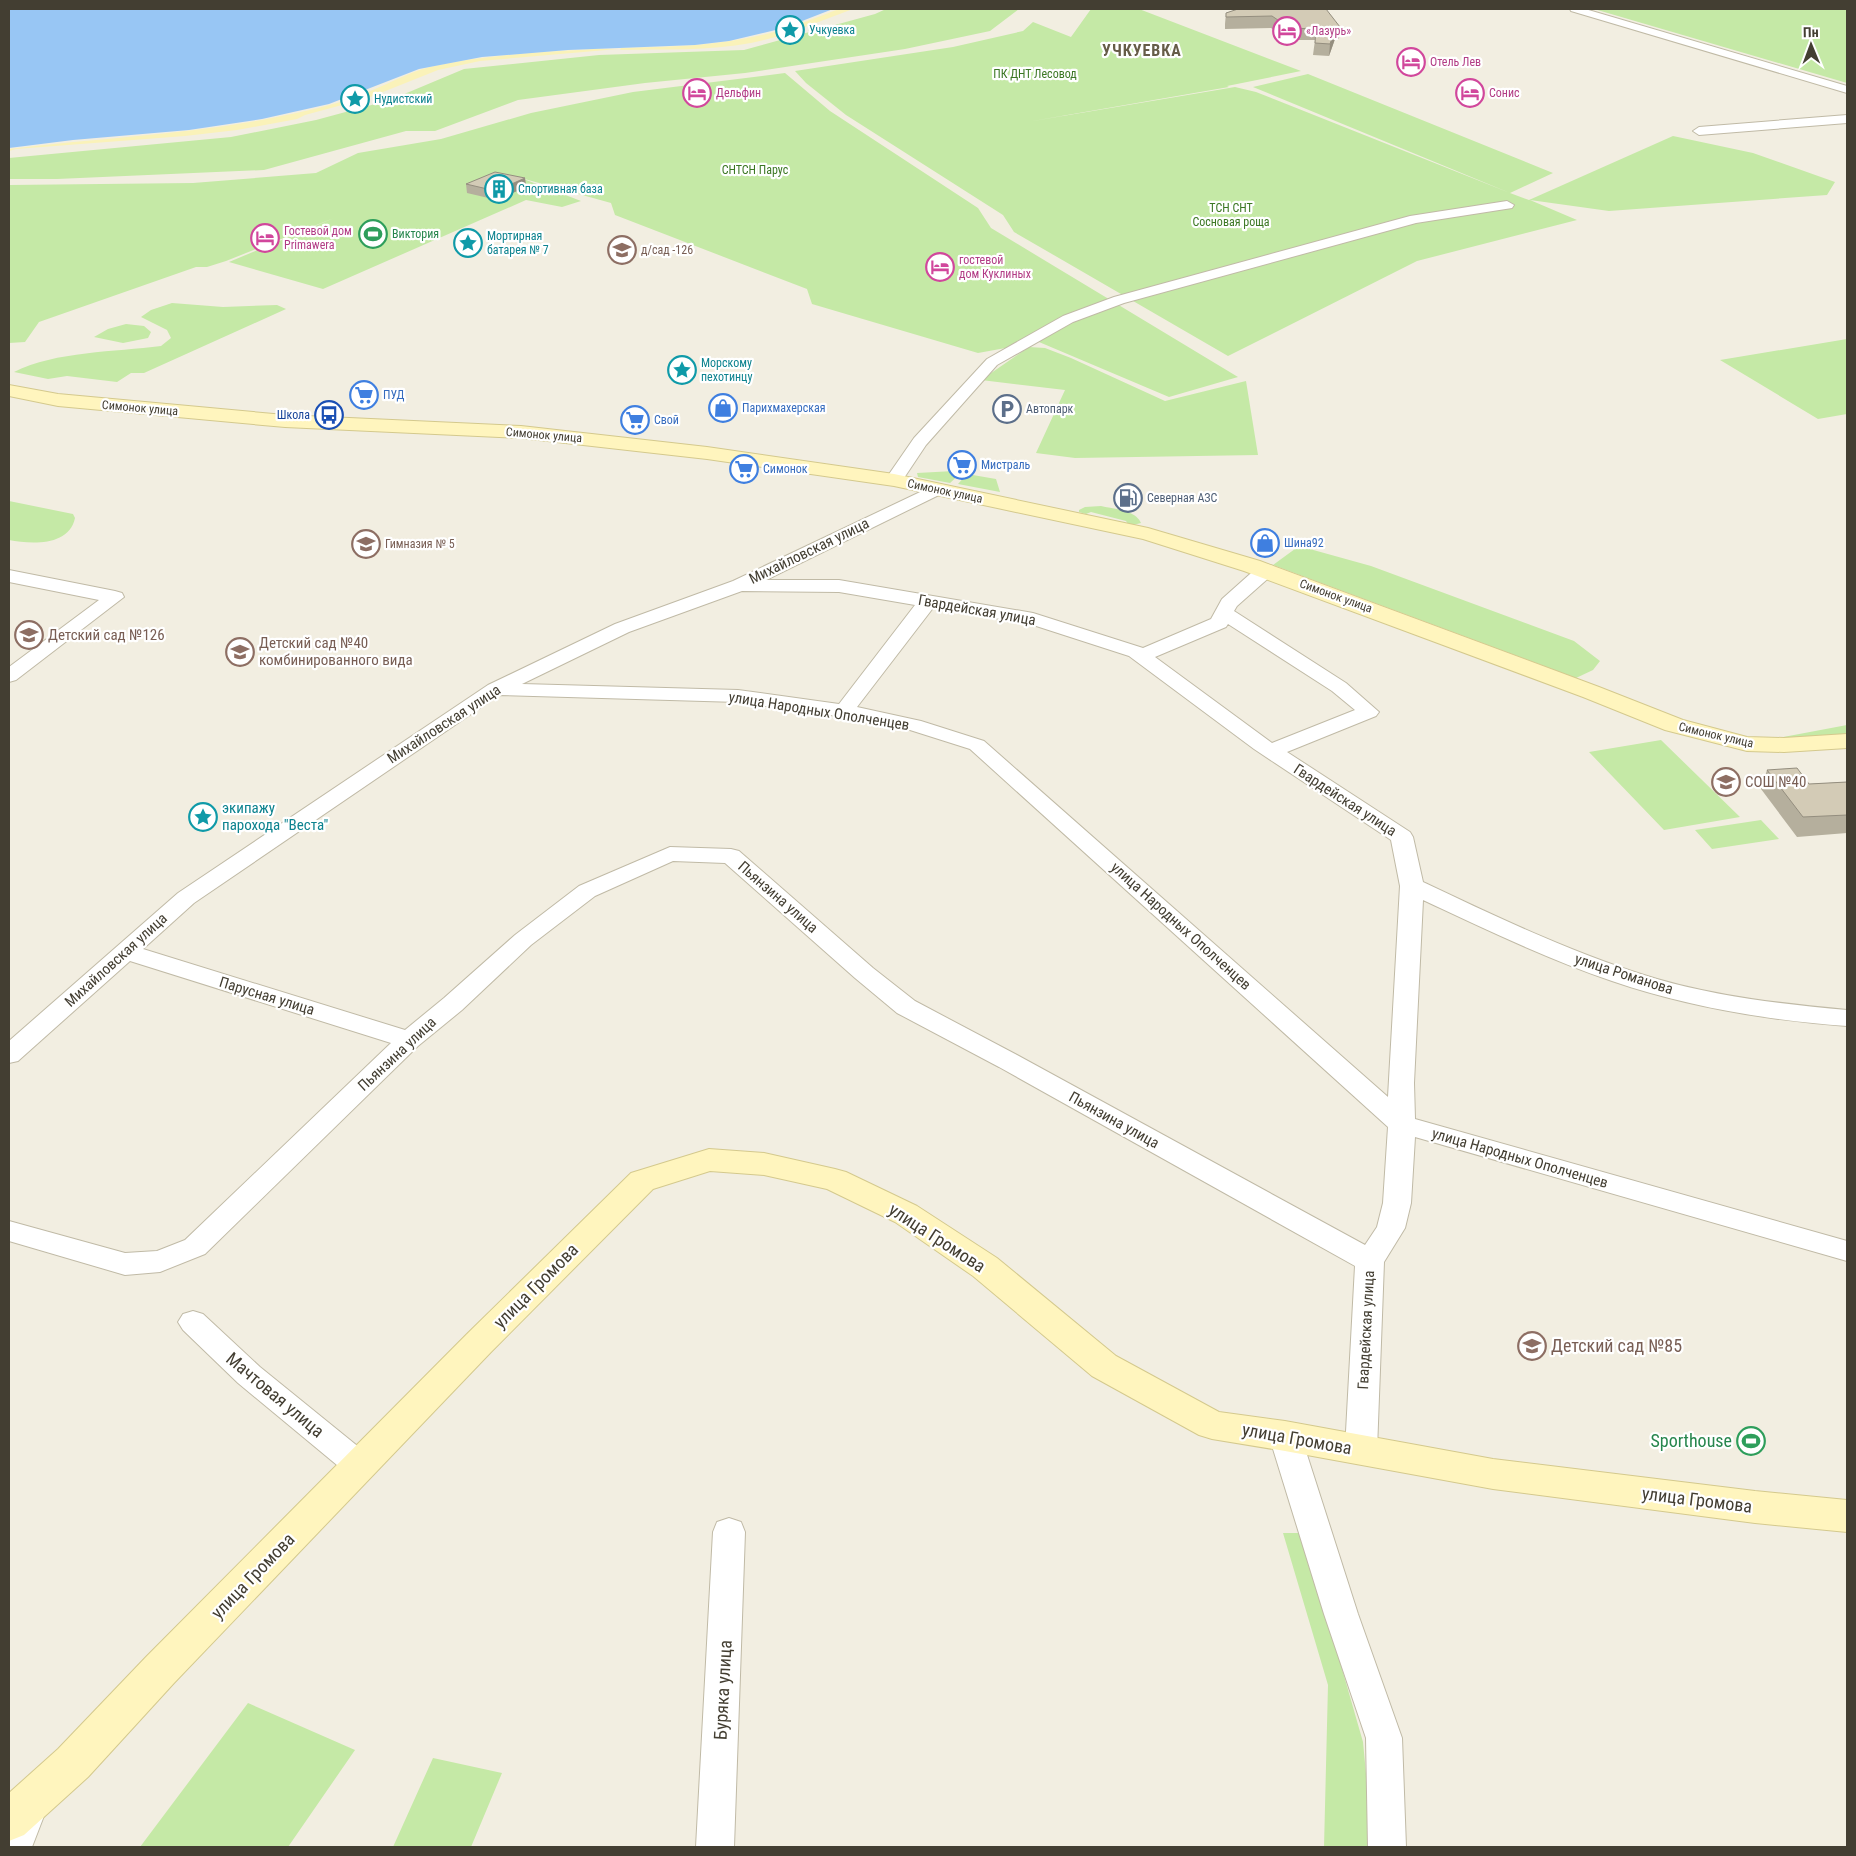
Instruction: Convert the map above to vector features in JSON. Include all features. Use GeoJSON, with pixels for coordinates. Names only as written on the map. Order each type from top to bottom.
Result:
{"type":"FeatureCollection","features":[{"type":"Feature","properties":{"kind":"street"},"geometry":{"type":"LineString","coordinates":[[1576,9],[1847,90]]}},
{"type":"Feature","properties":{"kind":"street"},"geometry":{"type":"LineString","coordinates":[[1699,131],[1847,119]]}},
{"type":"Feature","properties":{"kind":"street"},"geometry":{"type":"LineString","coordinates":[[894,480],[920,442],[992,362],[1068,319],[1119,300],[1406,222],[1508,205]]}},
{"type":"Feature","properties":{"kind":"street","name":"Симонок улица"},"geometry":{"type":"LineString","coordinates":[[9,391],[58,400],[285,421],[521,432],[707,454],[894,480],[1148,534],[1266,570],[1674,725],[1747,744],[1784,745],[1847,741]]}},
{"type":"Feature","properties":{"kind":"street","name":"Михайловская улица"},"geometry":{"type":"LineString","coordinates":[[9,1056],[124,951],[186,898],[495,689],[622,628],[740,585],[937,489]]}},
{"type":"Feature","properties":{"kind":"street"},"geometry":{"type":"LineString","coordinates":[[1141,656],[1220,623],[1229,603],[1266,570]]}},
{"type":"Feature","properties":{"kind":"street"},"geometry":{"type":"LineString","coordinates":[[9,576],[115,597],[9,676]]}},
{"type":"Feature","properties":{"kind":"street","name":"Гвардейская улица"},"geometry":{"type":"LineString","coordinates":[[740,585],[839,586],[928,601],[1033,619],[1136,652],[1271,751],[1402,837],[1412,886],[1401,1083],[1402,1124],[1397,1203],[1391,1228],[1370,1261],[1361,1450]]}},
{"type":"Feature","properties":{"kind":"street"},"geometry":{"type":"LineString","coordinates":[[844,712],[928,601]]}},
{"type":"Feature","properties":{"kind":"street"},"geometry":{"type":"LineString","coordinates":[[1224,613],[1340,687],[1369,712],[1271,751]]}},
{"type":"Feature","properties":{"kind":"street","name":"улица Народных Ополченцев"},"geometry":{"type":"LineString","coordinates":[[495,689],[738,696],[914,725],[977,745],[1402,1124],[1847,1251]]}},
{"type":"Feature","properties":{"kind":"street","name":"Пьянзина улица"},"geometry":{"type":"LineString","coordinates":[[9,1230],[125,1264],[160,1262],[195,1247],[409,1040],[453,1004],[523,940],[587,891],[670,854],[731,856],[864,973],[906,1007],[1008,1061],[1370,1261]]}},
{"type":"Feature","properties":{"kind":"street","name":"улица Романова"},"geometry":{"type":"LineString","coordinates":[[1412,886],[1519,935],[1621,976],[1674,991],[1740,1006],[1847,1018]]}},
{"type":"Feature","properties":{"kind":"street","name":"Парусная улица"},"geometry":{"type":"LineString","coordinates":[[124,951],[409,1040]]}},
{"type":"Feature","properties":{"kind":"street","name":"улица Громова"},"geometry":{"type":"LineString","coordinates":[[21,1810],[73,1763],[153,1677],[479,1343],[642,1181],[709,1160],[764,1164],[836,1180],[898,1210],[985,1267],[1104,1366],[1212,1424],[1493,1474],[1755,1507],[1847,1516]]}},
{"type":"Feature","properties":{"kind":"street","name":"Мачтовая улица"},"geometry":{"type":"LineString","coordinates":[[193,1322],[249,1375],[360,1466]]}},
{"type":"Feature","properties":{"kind":"street"},"geometry":{"type":"LineString","coordinates":[[1285,1436],[1338,1605],[1384,1738],[1387,1847]]}},
{"type":"Feature","properties":{"kind":"street","name":"Буряка улица"},"geometry":{"type":"LineString","coordinates":[[715,1847],[729,1532]]}},
{"type":"Feature","properties":{"kind":"street"},"geometry":{"type":"LineString","coordinates":[[13,1847],[21,1810]]}},
{"type":"Feature","properties":{"kind":"green space"},"geometry":{"type":"Polygon","coordinates":[[[886,9],[1019,9],[990,31],[905,49],[745,73],[645,83],[518,100],[435,131],[406,131],[264,170],[57,179],[9,179],[9,158],[231,137],[316,120],[390,100],[464,69],[599,55],[744,50],[875,14],[886,9]]]}},
{"type":"Feature","properties":{"kind":"green space","name":"ТСН СНТ Сосновая роща"},"geometry":{"type":"Polygon","coordinates":[[[1091,9],[1139,9],[1301,71],[1227,86],[1229,87],[1027,122],[1235,87],[1256,92],[1529,200],[1673,136],[1753,153],[1835,182],[1827,195],[1609,211],[1530,200],[1577,220],[1417,261],[1228,356],[1014,232],[1003,215],[846,115],[806,83],[795,71],[953,47],[1023,31],[1033,22],[1071,37],[1091,9]]]}},
{"type":"Feature","properties":{"kind":"green space"},"geometry":{"type":"Polygon","coordinates":[[[1594,9],[1847,9],[1847,83],[1594,9]]]}},
{"type":"Feature","properties":{"kind":"green space","name":"СНТСН Парус"},"geometry":{"type":"Polygon","coordinates":[[[785,73],[830,111],[978,208],[991,228],[1238,377],[1169,397],[1039,342],[978,353],[812,304],[807,289],[615,215],[611,203],[521,178],[581,201],[562,207],[526,200],[323,289],[229,262],[334,218],[226,261],[207,267],[196,267],[39,322],[25,342],[9,343],[9,185],[193,183],[316,173],[358,153],[441,139],[531,113],[633,92],[785,73]]]}},
{"type":"Feature","properties":{"kind":"green space"},"geometry":{"type":"Polygon","coordinates":[[[1308,74],[1553,173],[1510,193],[1253,87],[1308,74]]]}},
{"type":"Feature","properties":{"kind":"green space"},"geometry":{"type":"Polygon","coordinates":[[[172,303],[223,307],[277,305],[286,309],[144,373],[131,373],[117,382],[67,376],[48,379],[14,372],[30,365],[67,356],[161,346],[171,338],[167,330],[141,317],[151,310],[172,303]]]}},
{"type":"Feature","properties":{"kind":"green space"},"geometry":{"type":"Polygon","coordinates":[[[126,324],[144,326],[151,332],[148,338],[123,343],[94,337],[108,329],[126,324]]]}},
{"type":"Feature","properties":{"kind":"green space"},"geometry":{"type":"Polygon","coordinates":[[[1847,339],[1847,414],[1818,419],[1720,360],[1847,339]]]}},
{"type":"Feature","properties":{"kind":"green space"},"geometry":{"type":"Polygon","coordinates":[[[1029,347],[1045,348],[1071,358],[1165,401],[1246,381],[1258,455],[1075,458],[1036,453],[1065,390],[981,380],[1029,347]]]}},
{"type":"Feature","properties":{"kind":"green space"},"geometry":{"type":"Polygon","coordinates":[[[962,472],[950,483],[918,477],[917,473],[962,472]]]}},
{"type":"Feature","properties":{"kind":"green space"},"geometry":{"type":"Polygon","coordinates":[[[967,474],[996,479],[1000,492],[958,484],[967,474]]]}},
{"type":"Feature","properties":{"kind":"green space"},"geometry":{"type":"Polygon","coordinates":[[[9,501],[73,514],[75,518],[65,534],[57,539],[38,542],[9,540],[9,501]]]}},
{"type":"Feature","properties":{"kind":"green space"},"geometry":{"type":"Polygon","coordinates":[[[1101,506],[1118,509],[1134,515],[1141,523],[1133,525],[1128,524],[1126,521],[1091,512],[1086,514],[1079,512],[1079,510],[1085,507],[1101,506]]]}},
{"type":"Feature","properties":{"kind":"green space"},"geometry":{"type":"Polygon","coordinates":[[[1299,546],[1371,566],[1574,641],[1600,661],[1593,670],[1576,678],[1273,565],[1299,546]]]}},
{"type":"Feature","properties":{"kind":"green space"},"geometry":{"type":"Polygon","coordinates":[[[1847,725],[1847,737],[1780,742],[1778,738],[1847,725]]]}},
{"type":"Feature","properties":{"kind":"green space"},"geometry":{"type":"Polygon","coordinates":[[[1661,740],[1740,817],[1664,830],[1589,752],[1661,740]]]}},
{"type":"Feature","properties":{"kind":"green space"},"geometry":{"type":"Polygon","coordinates":[[[1761,820],[1779,839],[1712,849],[1695,830],[1761,820]]]}},
{"type":"Feature","properties":{"kind":"green space"},"geometry":{"type":"Polygon","coordinates":[[[1283,1533],[1303,1533],[1363,1742],[1373,1847],[1324,1847],[1328,1685],[1283,1533]]]}},
{"type":"Feature","properties":{"kind":"green space"},"geometry":{"type":"Polygon","coordinates":[[[248,1703],[355,1750],[288,1847],[140,1847],[248,1703]]]}},
{"type":"Feature","properties":{"kind":"green space"},"geometry":{"type":"Polygon","coordinates":[[[433,1758],[502,1773],[471,1847],[393,1847],[433,1758]]]}},
{"type":"Feature","properties":{"kind":"sand","name":"Учкуевка"},"geometry":{"type":"Polygon","coordinates":[[[839,9],[853,9],[790,32],[735,46],[620,50],[621,48],[717,43],[755,37],[782,30],[839,9]]]}},
{"type":"Feature","properties":{"kind":"sand","name":"Нудистский"},"geometry":{"type":"Polygon","coordinates":[[[618,49],[480,61],[438,70],[368,98],[305,115],[297,119],[237,130],[9,151],[9,149],[42,145],[239,124],[339,102],[430,67],[491,57],[618,49]]]}},
{"type":"Feature","properties":{"kind":"water"},"geometry":{"type":"Polygon","coordinates":[[[9,9],[833,9],[784,28],[729,41],[695,45],[568,50],[482,57],[419,69],[329,104],[262,119],[189,130],[73,140],[9,148],[9,9]]]}},
{"type":"Feature","properties":{"kind":"building"},"geometry":{"type":"Polygon","coordinates":[[[1238,9],[1326,9],[1340,27],[1336,27],[1330,44],[1315,43],[1316,28],[1291,29],[1272,16],[1226,17],[1226,13],[1238,9]]]}},
{"type":"Feature","properties":{"kind":"building"},"geometry":{"type":"Polygon","coordinates":[[[495,172],[525,178],[496,191],[466,184],[495,172]]]}},
{"type":"Feature","properties":{"kind":"building"},"geometry":{"type":"Polygon","coordinates":[[[1797,768],[1809,784],[1847,782],[1847,815],[1803,817],[1767,770],[1797,768]]]}},
{"type":"Feature","properties":{"kind":"place","name":"Учкуевка"},"geometry":{"type":"Point","coordinates":[790,30]}},
{"type":"Feature","properties":{"kind":"place","name":"«Лазурь»"},"geometry":{"type":"Point","coordinates":[1287,31]}},
{"type":"Feature","properties":{"kind":"place","name":"Отель Лев"},"geometry":{"type":"Point","coordinates":[1411,62]}},
{"type":"Feature","properties":{"kind":"place","name":"Дельфин"},"geometry":{"type":"Point","coordinates":[697,93]}},
{"type":"Feature","properties":{"kind":"place","name":"Сонис"},"geometry":{"type":"Point","coordinates":[1470,93]}},
{"type":"Feature","properties":{"kind":"place","name":"Нудистский"},"geometry":{"type":"Point","coordinates":[355,99]}},
{"type":"Feature","properties":{"kind":"place","name":"Спортивная база"},"geometry":{"type":"Point","coordinates":[499,189]}},
{"type":"Feature","properties":{"kind":"place","name":"Виктория"},"geometry":{"type":"Point","coordinates":[373,234]}},
{"type":"Feature","properties":{"kind":"place","name":"Гостевой дом Primawera"},"geometry":{"type":"Point","coordinates":[265,238]}},
{"type":"Feature","properties":{"kind":"place","name":"Мортирная батарея № 7"},"geometry":{"type":"Point","coordinates":[468,243]}},
{"type":"Feature","properties":{"kind":"place","name":"д/сад -126"},"geometry":{"type":"Point","coordinates":[622,250]}},
{"type":"Feature","properties":{"kind":"place","name":"гостевой дом Куклиных"},"geometry":{"type":"Point","coordinates":[940,267]}},
{"type":"Feature","properties":{"kind":"place","name":"Морскому пехотинцу"},"geometry":{"type":"Point","coordinates":[682,370]}},
{"type":"Feature","properties":{"kind":"place","name":"ПУД"},"geometry":{"type":"Point","coordinates":[364,395]}},
{"type":"Feature","properties":{"kind":"place","name":"Парихмахерская"},"geometry":{"type":"Point","coordinates":[723,408]}},
{"type":"Feature","properties":{"kind":"place","name":"Автопарк"},"geometry":{"type":"Point","coordinates":[1007,409]}},
{"type":"Feature","properties":{"kind":"place","name":"Школа"},"geometry":{"type":"Point","coordinates":[329,415]}},
{"type":"Feature","properties":{"kind":"place","name":"Свой"},"geometry":{"type":"Point","coordinates":[635,420]}},
{"type":"Feature","properties":{"kind":"place","name":"Мистраль"},"geometry":{"type":"Point","coordinates":[962,465]}},
{"type":"Feature","properties":{"kind":"place","name":"Симонок"},"geometry":{"type":"Point","coordinates":[744,469]}},
{"type":"Feature","properties":{"kind":"place","name":"Северная АЗС"},"geometry":{"type":"Point","coordinates":[1128,498]}},
{"type":"Feature","properties":{"kind":"place","name":"Шина92"},"geometry":{"type":"Point","coordinates":[1265,543]}},
{"type":"Feature","properties":{"kind":"place","name":"Гимназия № 5"},"geometry":{"type":"Point","coordinates":[366,544]}},
{"type":"Feature","properties":{"kind":"place","name":"Детский сад №126"},"geometry":{"type":"Point","coordinates":[29,635]}},
{"type":"Feature","properties":{"kind":"place","name":"Детский сад №40 комбинированного вида"},"geometry":{"type":"Point","coordinates":[240,652]}},
{"type":"Feature","properties":{"kind":"place","name":"СОШ №40"},"geometry":{"type":"Point","coordinates":[1726,782]}},
{"type":"Feature","properties":{"kind":"place","name":"экипажу парохода \"Веста\""},"geometry":{"type":"Point","coordinates":[203,817]}},
{"type":"Feature","properties":{"kind":"place","name":"Детский сад №85"},"geometry":{"type":"Point","coordinates":[1532,1346]}},
{"type":"Feature","properties":{"kind":"place","name":"Sporthouse"},"geometry":{"type":"Point","coordinates":[1751,1441]}},
{"type":"Feature","properties":{"kind":"district","name":"УЧКУЕВКА"},"geometry":{"type":"Point","coordinates":[1142,50]}},
{"type":"Feature","properties":{"kind":"park label","name":"ПК ДНТ Лесовод"},"geometry":{"type":"Point","coordinates":[1035,74]}}]}
